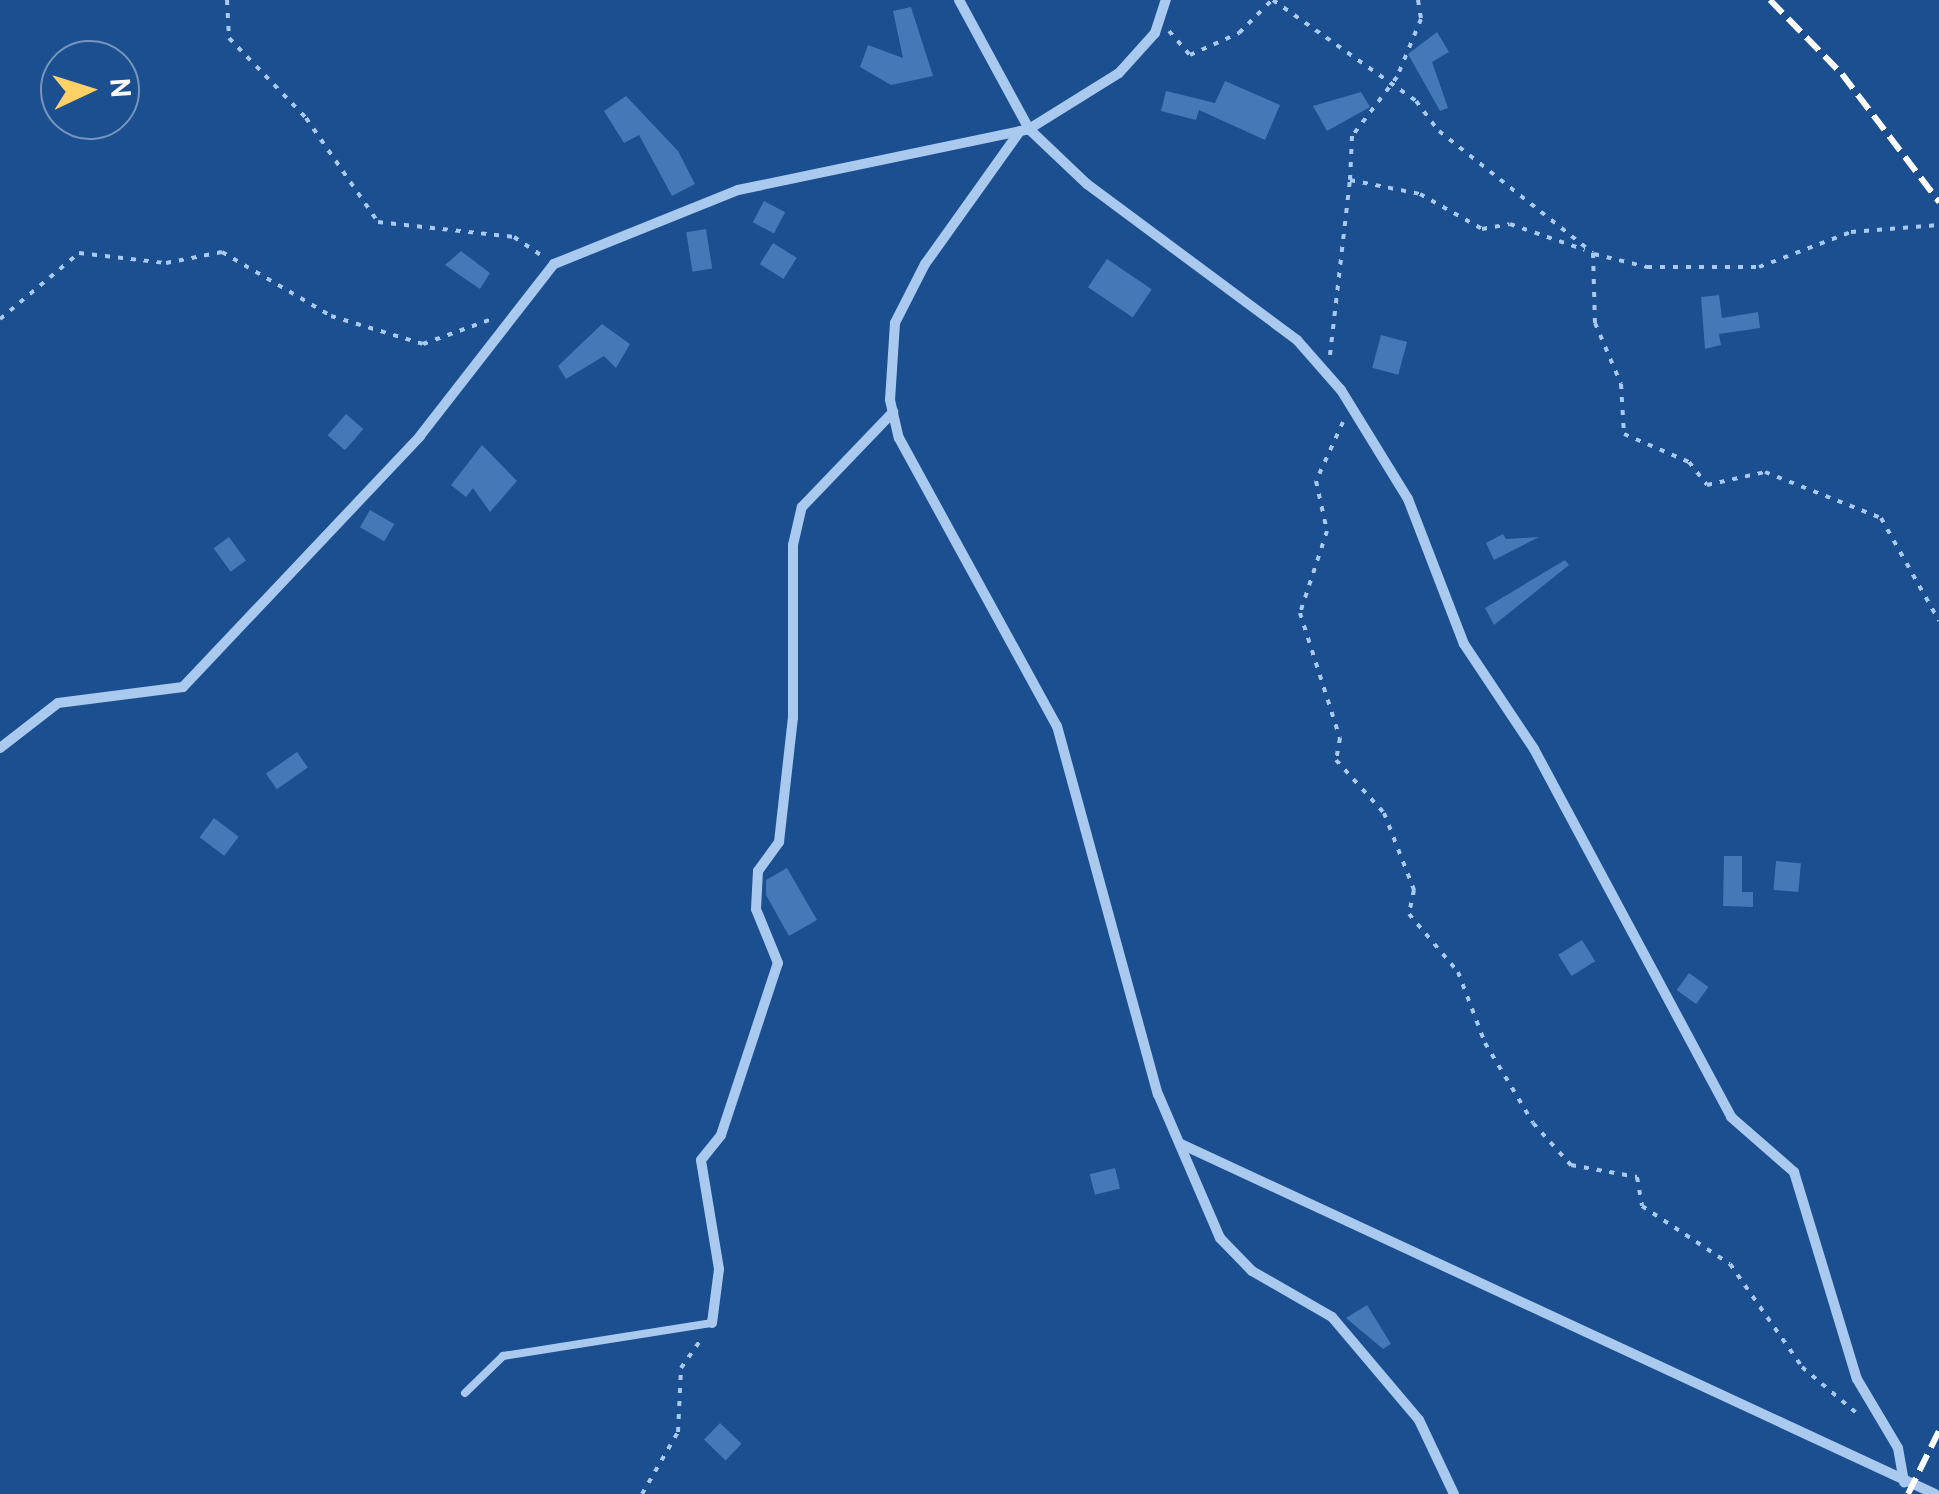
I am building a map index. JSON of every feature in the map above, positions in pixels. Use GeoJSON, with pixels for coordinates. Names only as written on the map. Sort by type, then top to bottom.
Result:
{"type":"FeatureCollection","features":[{"type":"Feature","properties":{"kind":"street"},"geometry":{"type":"LineString","coordinates":[[958,0],[1024,130],[1329,374],[1349,405],[1426,538],[1464,644],[1534,749],[1731,1116],[1794,1172],[1857,1379],[1905,1464],[1904,1482]]}},
{"type":"Feature","properties":{"kind":"street"},"geometry":{"type":"LineString","coordinates":[[0,748],[58,703],[183,687],[420,436],[554,264],[738,190],[1024,130],[1098,91],[1159,20],[1166,0]]}},
{"type":"Feature","properties":{"kind":"street"},"geometry":{"type":"LineString","coordinates":[[1024,130],[907,292],[888,359],[893,412],[916,477],[1057,726],[1148,1060],[1230,1251],[1332,1317],[1420,1420],[1454,1494]]}},
{"type":"Feature","properties":{"kind":"street"},"geometry":{"type":"LineString","coordinates":[[712,1323],[719,1269],[701,1160],[721,1136],[778,963],[756,908],[758,871],[779,842],[793,718],[794,545],[802,508],[893,412]]}},
{"type":"Feature","properties":{"kind":"street"},"geometry":{"type":"LineString","coordinates":[[1181,1144],[1935,1494]]}},
{"type":"Feature","properties":{"kind":"lane"},"geometry":{"type":"LineString","coordinates":[[466,1393],[503,1356],[712,1323]]}},
{"type":"Feature","properties":{"kind":"path"},"geometry":{"type":"LineString","coordinates":[[227,0],[229,38],[306,118],[378,222],[514,237],[554,264]]}},
{"type":"Feature","properties":{"kind":"path"},"geometry":{"type":"LineString","coordinates":[[1159,20],[1190,55],[1239,33],[1272,0],[1393,83],[1505,188],[1592,254]]}},
{"type":"Feature","properties":{"kind":"path"},"geometry":{"type":"LineString","coordinates":[[1329,374],[1352,136],[1393,83],[1421,19],[1418,0]]}},
{"type":"Feature","properties":{"kind":"path"},"geometry":{"type":"LineString","coordinates":[[1350,180],[1420,194],[1470,226],[1510,224],[1592,254],[1647,268],[1759,267],[1850,232],[1939,225]]}},
{"type":"Feature","properties":{"kind":"path"},"geometry":{"type":"LineString","coordinates":[[0,318],[79,254],[166,263],[222,252],[331,316],[423,344],[512,316]]}},
{"type":"Feature","properties":{"kind":"path"},"geometry":{"type":"LineString","coordinates":[[1592,254],[1595,323],[1621,384],[1624,434],[1689,462],[1707,486],[1765,472],[1881,518],[1939,621]]}},
{"type":"Feature","properties":{"kind":"path"},"geometry":{"type":"LineString","coordinates":[[1349,405],[1316,481],[1327,530],[1300,613],[1340,738],[1336,760],[1384,813],[1414,890],[1408,914],[1458,972],[1485,1043],[1562,1156],[1586,1171],[1637,1177],[1642,1206],[1730,1264],[1802,1367],[1885,1433]]}},
{"type":"Feature","properties":{"kind":"path"},"geometry":{"type":"LineString","coordinates":[[642,1494],[678,1432],[681,1368],[712,1323]]}},
{"type":"Feature","properties":{"kind":"building"},"geometry":{"type":"Polygon","coordinates":[[[911,7],[933,76],[891,85],[860,67],[868,45],[903,58],[893,11],[911,7]]]}},
{"type":"Feature","properties":{"kind":"building"},"geometry":{"type":"Polygon","coordinates":[[[1437,32],[1449,52],[1432,62],[1448,108],[1440,111],[1408,54],[1437,32]]]}},
{"type":"Feature","properties":{"kind":"building"},"geometry":{"type":"Polygon","coordinates":[[[1225,81],[1280,105],[1265,140],[1199,110],[1196,120],[1161,111],[1166,91],[1215,103],[1225,81]]]}},
{"type":"Feature","properties":{"kind":"building"},"geometry":{"type":"Polygon","coordinates":[[[1361,92],[1370,107],[1327,131],[1313,106],[1361,92]]]}},
{"type":"Feature","properties":{"kind":"building"},"geometry":{"type":"Polygon","coordinates":[[[626,96],[678,151],[695,184],[672,196],[639,135],[624,143],[604,111],[626,96]]]}},
{"type":"Feature","properties":{"kind":"building"},"geometry":{"type":"Polygon","coordinates":[[[764,201],[785,212],[774,233],[753,222],[764,201]]]}},
{"type":"Feature","properties":{"kind":"building"},"geometry":{"type":"Polygon","coordinates":[[[706,229],[712,269],[693,272],[686,232],[706,229]]]}},
{"type":"Feature","properties":{"kind":"building"},"geometry":{"type":"Polygon","coordinates":[[[773,243],[797,258],[783,279],[760,264],[773,243]]]}},
{"type":"Feature","properties":{"kind":"building"},"geometry":{"type":"Polygon","coordinates":[[[461,251],[490,273],[480,289],[445,265],[461,251]]]}},
{"type":"Feature","properties":{"kind":"building"},"geometry":{"type":"Polygon","coordinates":[[[1107,259],[1152,289],[1133,317],[1088,287],[1107,259]]]}},
{"type":"Feature","properties":{"kind":"building"},"geometry":{"type":"Polygon","coordinates":[[[1719,295],[1722,318],[1758,312],[1760,328],[1719,334],[1721,345],[1705,349],[1701,297],[1719,295]]]}},
{"type":"Feature","properties":{"kind":"building"},"geometry":{"type":"Polygon","coordinates":[[[602,324],[630,344],[616,368],[604,356],[566,379],[558,366],[602,324]]]}},
{"type":"Feature","properties":{"kind":"building"},"geometry":{"type":"Polygon","coordinates":[[[1381,335],[1407,342],[1398,375],[1372,368],[1381,335]]]}},
{"type":"Feature","properties":{"kind":"building"},"geometry":{"type":"Polygon","coordinates":[[[346,414],[363,429],[345,450],[328,435],[346,414]]]}},
{"type":"Feature","properties":{"kind":"building"},"geometry":{"type":"Polygon","coordinates":[[[482,445],[517,481],[490,512],[473,488],[466,497],[451,485],[482,445]]]}},
{"type":"Feature","properties":{"kind":"building"},"geometry":{"type":"Polygon","coordinates":[[[370,510],[394,524],[384,541],[360,527],[370,510]]]}},
{"type":"Feature","properties":{"kind":"building"},"geometry":{"type":"Polygon","coordinates":[[[1503,534],[1506,539],[1539,537],[1494,560],[1486,543],[1503,534]]]}},
{"type":"Feature","properties":{"kind":"building"},"geometry":{"type":"Polygon","coordinates":[[[229,537],[246,560],[231,572],[214,548],[229,537]]]}},
{"type":"Feature","properties":{"kind":"building"},"geometry":{"type":"Polygon","coordinates":[[[1565,560],[1569,565],[1494,625],[1485,608],[1565,560]]]}},
{"type":"Feature","properties":{"kind":"building"},"geometry":{"type":"Polygon","coordinates":[[[297,752],[308,768],[277,789],[266,774],[297,752]]]}},
{"type":"Feature","properties":{"kind":"building"},"geometry":{"type":"Polygon","coordinates":[[[214,818],[239,837],[224,856],[200,837],[214,818]]]}},
{"type":"Feature","properties":{"kind":"building"},"geometry":{"type":"Polygon","coordinates":[[[1724,856],[1742,856],[1742,892],[1753,892],[1753,907],[1723,906],[1724,856]]]}},
{"type":"Feature","properties":{"kind":"building"},"geometry":{"type":"Polygon","coordinates":[[[1776,861],[1801,863],[1798,892],[1773,890],[1776,861]]]}},
{"type":"Feature","properties":{"kind":"building"},"geometry":{"type":"Polygon","coordinates":[[[787,868],[817,920],[789,936],[766,895],[766,880],[787,868]]]}},
{"type":"Feature","properties":{"kind":"building"},"geometry":{"type":"Polygon","coordinates":[[[1582,940],[1595,961],[1572,976],[1558,955],[1582,940]]]}},
{"type":"Feature","properties":{"kind":"building"},"geometry":{"type":"Polygon","coordinates":[[[1689,973],[1708,987],[1696,1004],[1677,990],[1689,973]]]}},
{"type":"Feature","properties":{"kind":"building"},"geometry":{"type":"Polygon","coordinates":[[[1115,1168],[1120,1188],[1095,1195],[1090,1174],[1115,1168]]]}},
{"type":"Feature","properties":{"kind":"building"},"geometry":{"type":"Polygon","coordinates":[[[1367,1305],[1391,1344],[1383,1349],[1346,1318],[1367,1305]]]}},
{"type":"Feature","properties":{"kind":"building"},"geometry":{"type":"Polygon","coordinates":[[[720,1423],[742,1444],[726,1460],[704,1440],[720,1423]]]}},
{"type":"Feature","properties":{"kind":"railway"},"geometry":{"type":"LineString","coordinates":[[1770,0],[1842,74],[1939,202]]}},
{"type":"Feature","properties":{"kind":"railway"},"geometry":{"type":"LineString","coordinates":[[1908,1494],[1939,1431]]}}]}
